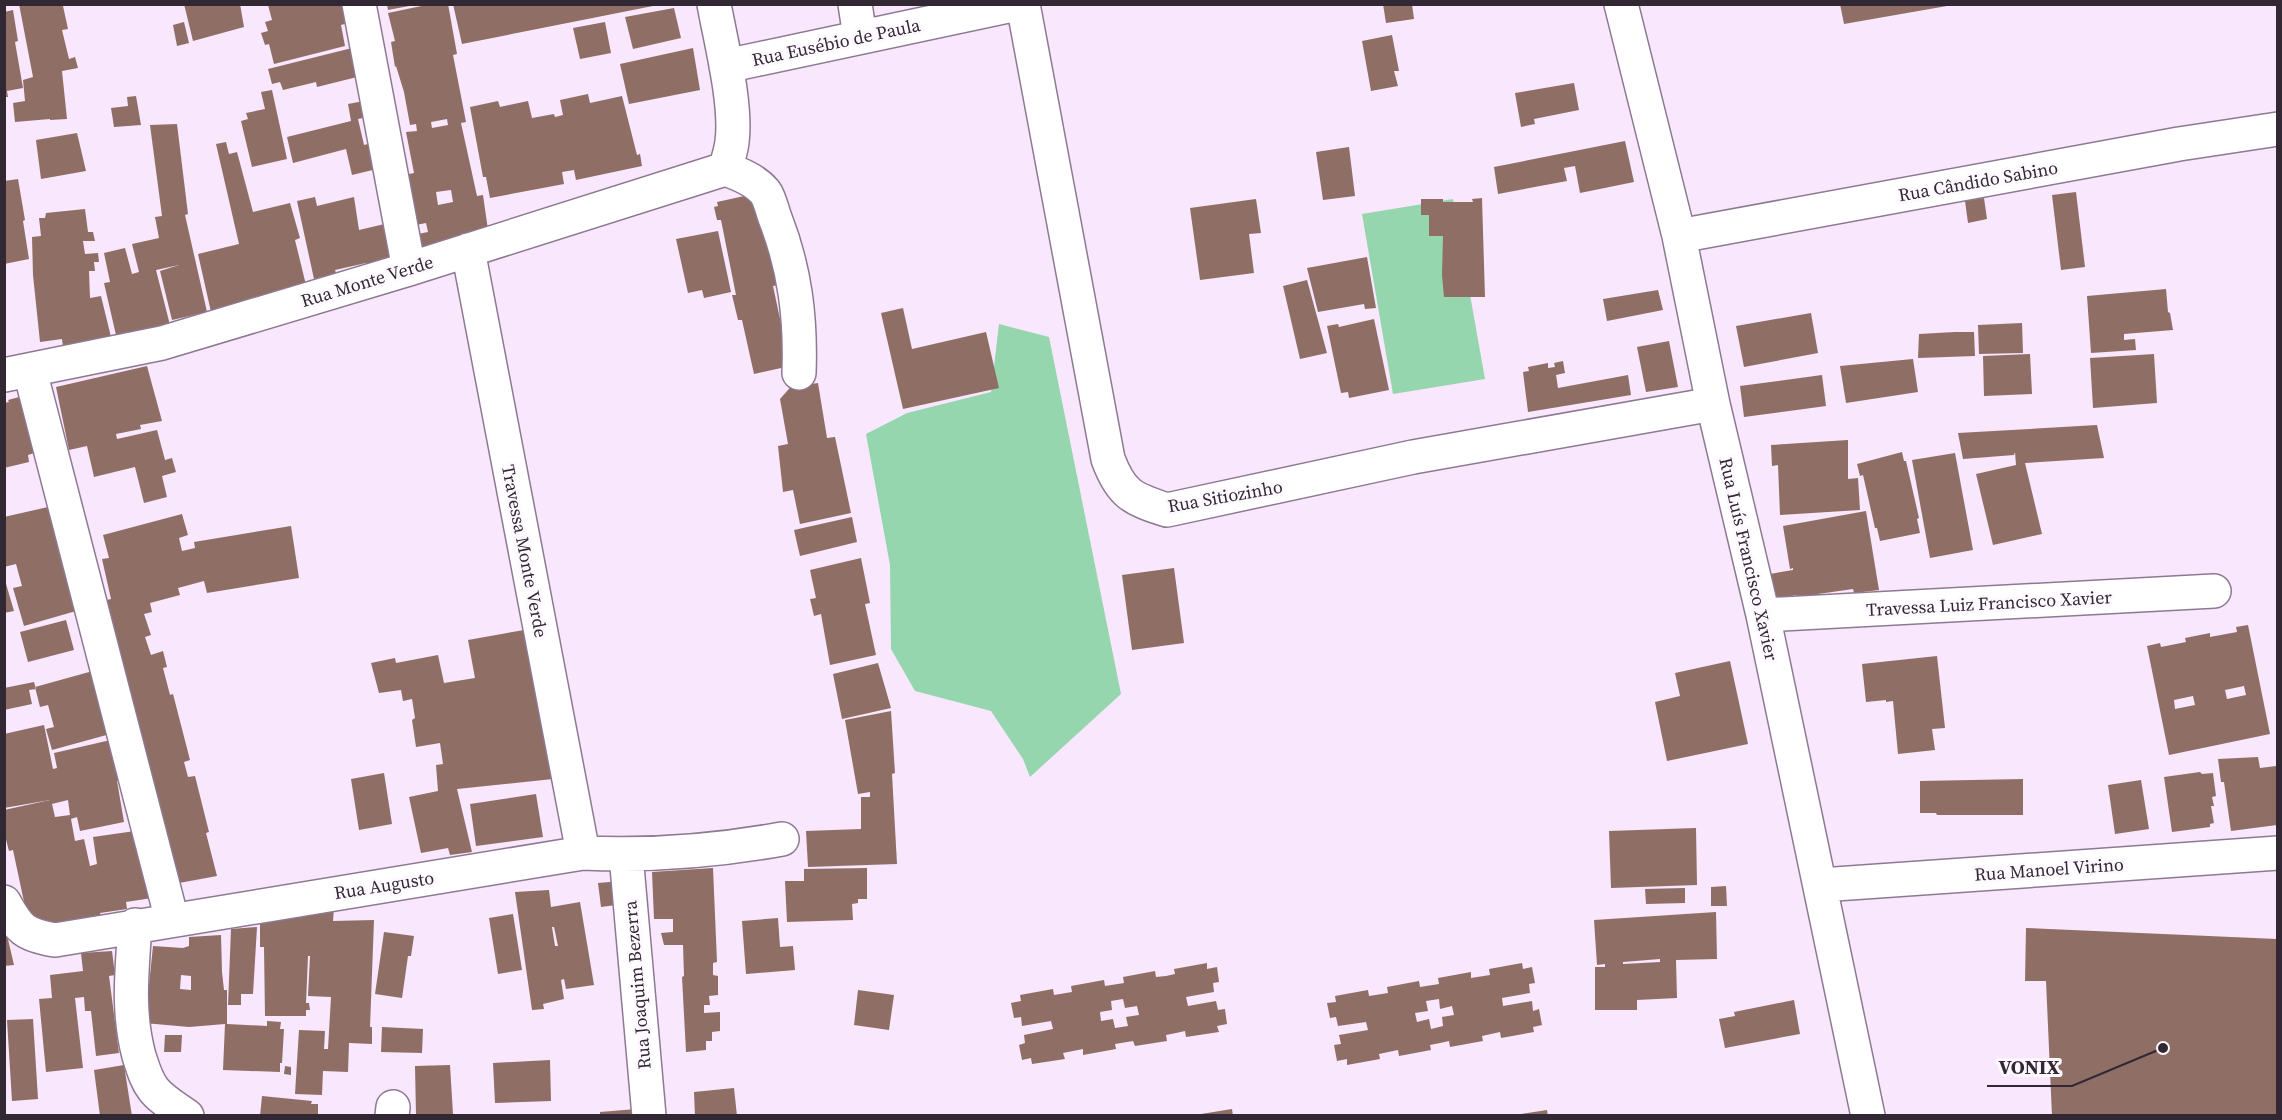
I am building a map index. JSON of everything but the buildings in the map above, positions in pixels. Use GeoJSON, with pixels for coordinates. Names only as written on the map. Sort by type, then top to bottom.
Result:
{"type":"FeatureCollection","features":[{"type":"Feature","properties":{"kind":"street"},"geometry":{"type":"LineString","coordinates":[[359,4],[409,269]]}},
{"type":"Feature","properties":{"kind":"street"},"geometry":{"type":"LineString","coordinates":[[714,4],[726,66],[731,110],[732,141],[725,169],[747,177],[765,193],[782,234],[796,290],[801,333],[799,373]]}},
{"type":"Feature","properties":{"kind":"street"},"geometry":{"type":"LineString","coordinates":[[855,4],[860,37]]}},
{"type":"Feature","properties":{"kind":"street","name":"Rua Eusébio de Paula"},"geometry":{"type":"LineString","coordinates":[[726,66],[1017,4]]}},
{"type":"Feature","properties":{"kind":"street","name":"Rua Sitiozinho"},"geometry":{"type":"LineString","coordinates":[[1023,4],[1108,459],[1116,481],[1137,501],[1167,510],[1413,457],[1713,404]]}},
{"type":"Feature","properties":{"kind":"street","name":"Rua Luís Francisco Xavier"},"geometry":{"type":"LineString","coordinates":[[1621,4],[1680,236],[1713,404],[1763,615],[1868,1116]]}},
{"type":"Feature","properties":{"kind":"street","name":"Rua Cândido Sabino"},"geometry":{"type":"LineString","coordinates":[[1680,236],[2179,144],[2277,129]]}},
{"type":"Feature","properties":{"kind":"street","name":"Rua Monte Verde"},"geometry":{"type":"LineString","coordinates":[[17,373],[162,343],[409,269],[725,169]]}},
{"type":"Feature","properties":{"kind":"street","name":"Travessa Monte Verde"},"geometry":{"type":"LineString","coordinates":[[468,250],[583,853]]}},
{"type":"Feature","properties":{"kind":"street"},"geometry":{"type":"LineString","coordinates":[[17,373],[172,920]]}},
{"type":"Feature","properties":{"kind":"street","name":"Travessa Luiz Francisco Xavier"},"geometry":{"type":"LineString","coordinates":[[1763,615],[2214,591]]}},
{"type":"Feature","properties":{"kind":"street","name":"Rua Augusto"},"geometry":{"type":"LineString","coordinates":[[4,902],[15,922],[33,937],[55,940],[583,853],[626,855],[715,850],[782,839]]}},
{"type":"Feature","properties":{"kind":"street","name":"Rua Manoel Virino"},"geometry":{"type":"LineString","coordinates":[[1821,885],[2277,853]]}},
{"type":"Feature","properties":{"kind":"street","name":"Rua Joaquim Bezerra"},"geometry":{"type":"LineString","coordinates":[[626,855],[649,1116]]}},
{"type":"Feature","properties":{"kind":"street"},"geometry":{"type":"LineString","coordinates":[[135,926],[130,996],[133,1033],[144,1074],[153,1090],[187,1116]]}},
{"type":"Feature","properties":{"kind":"green space"},"geometry":{"type":"Polygon","coordinates":[[[1453,199],[1485,379],[1393,394],[1362,214],[1453,199]]]}},
{"type":"Feature","properties":{"kind":"green space"},"geometry":{"type":"Polygon","coordinates":[[[999,324],[1049,337],[1121,694],[1030,777],[1023,759],[991,711],[915,691],[891,649],[890,565],[866,434],[907,413],[991,392],[999,324]]]}},
{"type":"Feature","properties":{"kind":"place","name":"VONIX"},"geometry":{"type":"Point","coordinates":[2163,1048]}}]}
